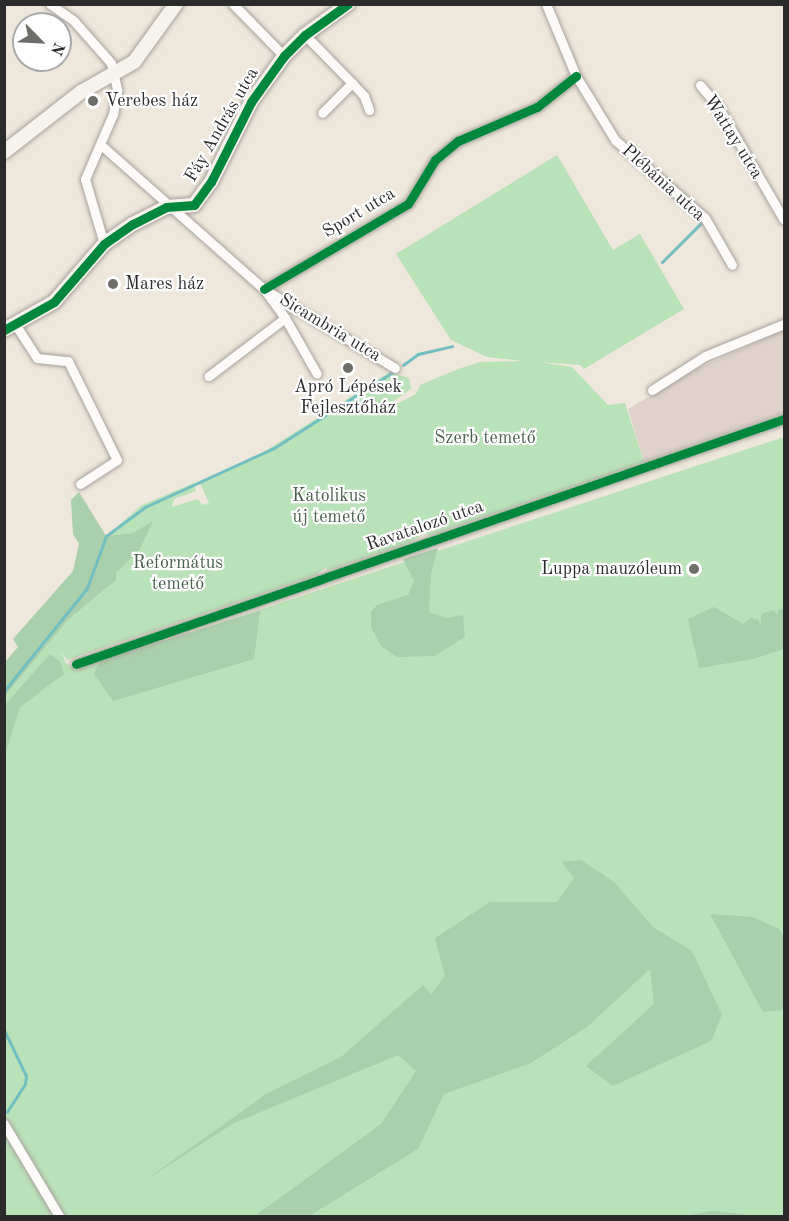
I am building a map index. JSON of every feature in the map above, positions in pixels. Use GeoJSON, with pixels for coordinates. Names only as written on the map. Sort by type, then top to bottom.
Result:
{"type":"FeatureCollection","features":[{"type":"Feature","properties":{"kind":"street"},"geometry":{"type":"LineString","coordinates":[[50,4],[74,21],[111,63],[111,77],[117,90],[115,102],[101,145],[85,179],[104,244]]}},
{"type":"Feature","properties":{"kind":"street"},"geometry":{"type":"LineString","coordinates":[[4,152],[74,97],[134,62],[176,4]]}},
{"type":"Feature","properties":{"kind":"street"},"geometry":{"type":"LineString","coordinates":[[233,4],[284,56]]}},
{"type":"Feature","properties":{"kind":"street","name":"Fáy András utca"},"geometry":{"type":"LineString","coordinates":[[10,327],[54,302],[104,244],[133,224],[172,206],[194,205],[205,189],[251,102],[284,56],[305,35],[348,4]]}},
{"type":"Feature","properties":{"kind":"street","name":"Plébánia utca"},"geometry":{"type":"LineString","coordinates":[[546,4],[576,76],[615,140],[705,218],[732,265]]}},
{"type":"Feature","properties":{"kind":"street"},"geometry":{"type":"LineString","coordinates":[[305,35],[364,96],[369,110]]}},
{"type":"Feature","properties":{"kind":"street","name":"Sport utca"},"geometry":{"type":"LineString","coordinates":[[264,289],[408,204],[444,151],[473,134],[537,107],[576,76]]}},
{"type":"Feature","properties":{"kind":"street"},"geometry":{"type":"LineString","coordinates":[[322,113],[352,83]]}},
{"type":"Feature","properties":{"kind":"street","name":"Wattay utca"},"geometry":{"type":"LineString","coordinates":[[700,85],[720,108],[784,220]]}},
{"type":"Feature","properties":{"kind":"street"},"geometry":{"type":"LineString","coordinates":[[101,145],[264,289],[285,318],[317,374]]}},
{"type":"Feature","properties":{"kind":"street","name":"Sicambria utca"},"geometry":{"type":"LineString","coordinates":[[264,289],[395,368]]}},
{"type":"Feature","properties":{"kind":"street"},"geometry":{"type":"LineString","coordinates":[[209,376],[285,318]]}},
{"type":"Feature","properties":{"kind":"street"},"geometry":{"type":"LineString","coordinates":[[652,390],[705,356],[784,324]]}},
{"type":"Feature","properties":{"kind":"street"},"geometry":{"type":"LineString","coordinates":[[10,327],[37,358],[68,361],[117,460],[80,484]]}},
{"type":"Feature","properties":{"kind":"street","name":"Ravatalozó utca"},"geometry":{"type":"LineString","coordinates":[[76,664],[784,419]]}},
{"type":"Feature","properties":{"kind":"street"},"geometry":{"type":"LineString","coordinates":[[4,1124],[59,1216]]}},
{"type":"Feature","properties":{"kind":"shaded area"},"geometry":{"type":"Polygon","coordinates":[[[784,330],[784,413],[644,462],[628,409],[697,369],[784,330]]]}},
{"type":"Feature","properties":{"kind":"green space"},"geometry":{"type":"Polygon","coordinates":[[[557,155],[613,250],[640,234],[684,309],[584,369],[580,365],[539,362],[572,367],[608,405],[625,403],[644,462],[429,536],[425,533],[407,544],[329,570],[325,568],[316,575],[67,660],[61,652],[66,663],[76,670],[784,437],[784,1216],[5,1216],[5,696],[68,620],[116,580],[116,573],[139,551],[133,533],[106,536],[142,505],[194,483],[196,491],[174,499],[172,507],[198,499],[202,505],[209,503],[199,481],[251,460],[390,372],[409,378],[411,389],[371,417],[416,394],[420,385],[458,369],[480,362],[523,361],[487,357],[451,340],[396,254],[557,155]]]}},
{"type":"Feature","properties":{"kind":"green space"},"geometry":{"type":"Polygon","coordinates":[[[79,492],[106,536],[133,533],[153,521],[139,551],[116,573],[116,580],[68,620],[5,696],[5,662],[18,647],[13,639],[73,571],[79,544],[73,534],[71,500],[79,492]]]}},
{"type":"Feature","properties":{"kind":"green space"},"geometry":{"type":"Polygon","coordinates":[[[438,548],[431,573],[429,612],[446,618],[463,615],[465,637],[434,656],[397,657],[381,646],[371,627],[371,612],[377,605],[408,595],[414,581],[403,559],[438,548]]]}},
{"type":"Feature","properties":{"kind":"green space"},"geometry":{"type":"Polygon","coordinates":[[[714,607],[743,624],[751,618],[758,620],[761,626],[761,614],[774,610],[777,615],[778,610],[784,608],[784,649],[753,659],[699,668],[688,619],[714,607]]]}},
{"type":"Feature","properties":{"kind":"green space"},"geometry":{"type":"Polygon","coordinates":[[[260,611],[254,659],[113,701],[94,674],[101,660],[260,611]]]}},
{"type":"Feature","properties":{"kind":"green space"},"geometry":{"type":"Polygon","coordinates":[[[50,654],[61,663],[64,674],[20,707],[5,755],[5,705],[50,654]]]}},
{"type":"Feature","properties":{"kind":"green space"},"geometry":{"type":"Polygon","coordinates":[[[581,860],[614,882],[653,927],[692,951],[722,1015],[711,1041],[613,1086],[586,1066],[654,1004],[650,969],[587,1027],[531,1063],[444,1094],[418,1149],[309,1216],[255,1216],[381,1124],[416,1071],[398,1055],[234,1123],[144,1181],[266,1094],[341,1057],[423,985],[431,994],[445,976],[435,938],[490,902],[557,902],[574,878],[562,862],[581,860]]]}},
{"type":"Feature","properties":{"kind":"green space"},"geometry":{"type":"Polygon","coordinates":[[[710,914],[753,917],[779,929],[784,937],[784,1010],[763,1012],[710,914]]]}},
{"type":"Feature","properties":{"kind":"green space"},"geometry":{"type":"Polygon","coordinates":[[[713,1211],[744,1214],[750,1216],[683,1216],[713,1211]]]}},
{"type":"Feature","properties":{"kind":"waterway"},"geometry":{"type":"LineString","coordinates":[[662,262],[701,223]]}},
{"type":"Feature","properties":{"kind":"waterway"},"geometry":{"type":"LineString","coordinates":[[403,365],[418,354],[452,346]]}},
{"type":"Feature","properties":{"kind":"waterway"},"geometry":{"type":"LineString","coordinates":[[4,691],[87,588],[106,536],[145,507],[274,448],[393,372]]}},
{"type":"Feature","properties":{"kind":"waterway"},"geometry":{"type":"LineString","coordinates":[[4,1030],[26,1076],[25,1084],[7,1112]]}},
{"type":"Feature","properties":{"kind":"cycle path"},"geometry":{"type":"LineString","coordinates":[[4,330],[54,302],[104,244],[133,224],[166,207],[194,205],[211,182],[251,102],[284,56],[305,35],[348,4]]}},
{"type":"Feature","properties":{"kind":"cycle path"},"geometry":{"type":"LineString","coordinates":[[264,289],[408,204],[435,160],[458,141],[537,107],[576,76]]}},
{"type":"Feature","properties":{"kind":"cycle path"},"geometry":{"type":"LineString","coordinates":[[76,664],[784,419]]}},
{"type":"Feature","properties":{"kind":"place","name":"Verebes ház"},"geometry":{"type":"Point","coordinates":[93,101]}},
{"type":"Feature","properties":{"kind":"place","name":"Mares ház"},"geometry":{"type":"Point","coordinates":[113,284]}},
{"type":"Feature","properties":{"kind":"place","name":"Apró Lépések Fejlesztőház"},"geometry":{"type":"Point","coordinates":[348,368]}},
{"type":"Feature","properties":{"kind":"place","name":"Luppa mauzóleum"},"geometry":{"type":"Point","coordinates":[694,569]}},
{"type":"Feature","properties":{"kind":"park label","name":"Szerb temető"},"geometry":{"type":"Point","coordinates":[485,438]}},
{"type":"Feature","properties":{"kind":"park label","name":"Katolikus új temető"},"geometry":{"type":"Point","coordinates":[329,507]}},
{"type":"Feature","properties":{"kind":"park label","name":"Református temető"},"geometry":{"type":"Point","coordinates":[178,574]}}]}
